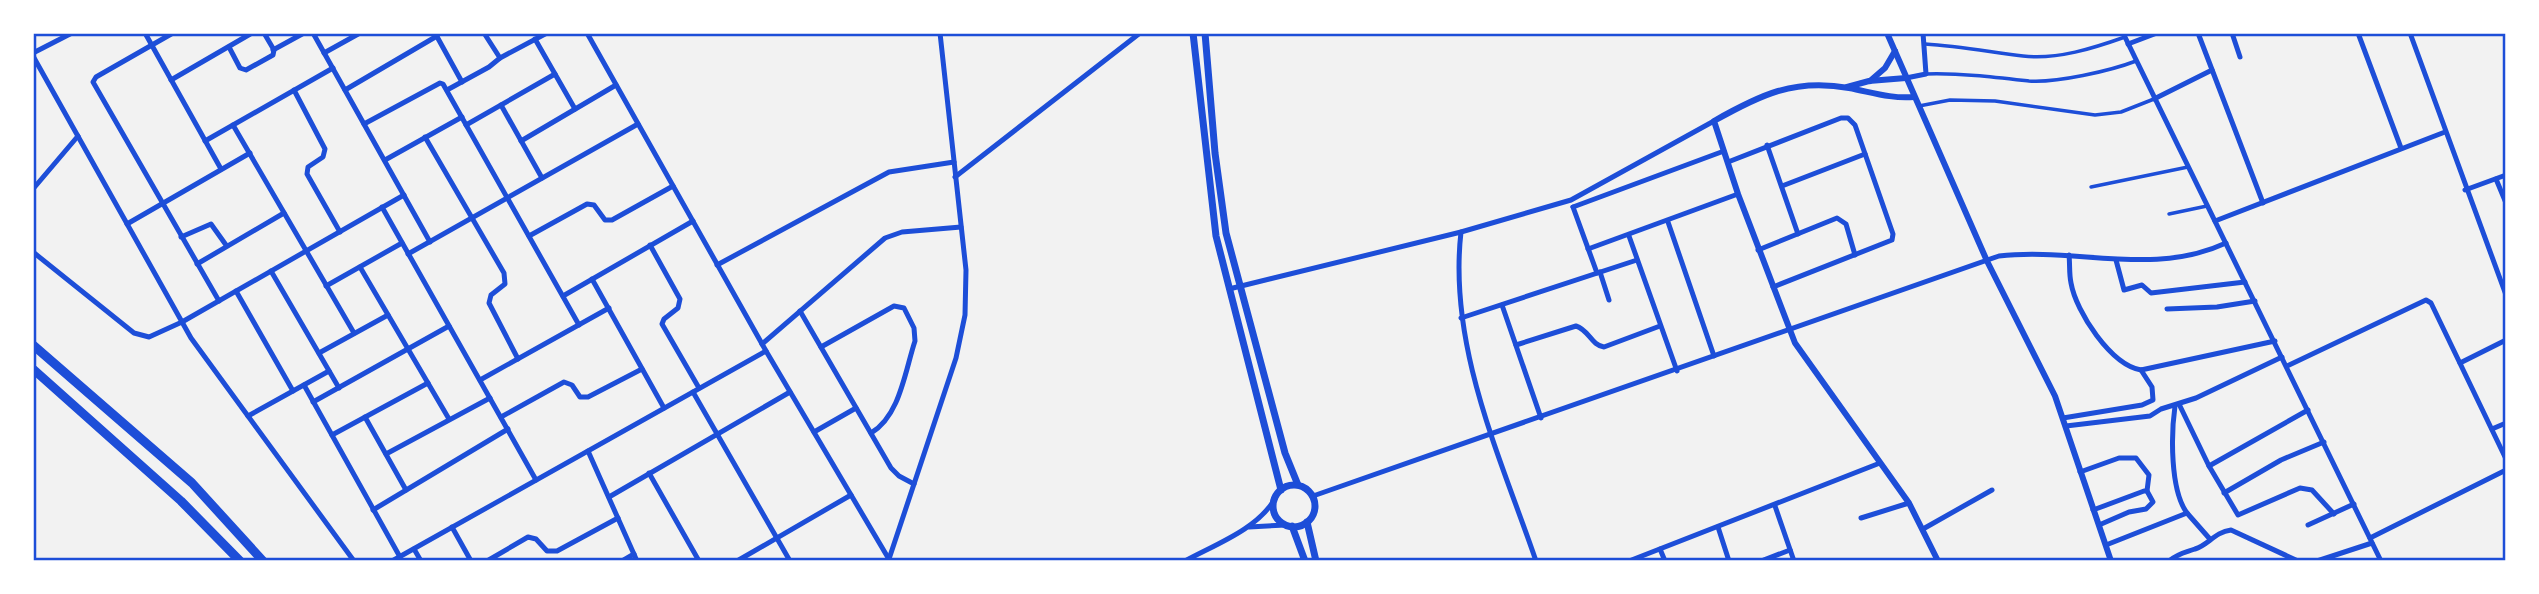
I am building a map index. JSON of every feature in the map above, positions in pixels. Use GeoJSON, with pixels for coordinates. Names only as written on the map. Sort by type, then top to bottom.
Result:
{"type":"FeatureCollection","features":[{"type":"Feature","properties":{"kind":"highway"},"geometry":{"type":"LineString","coordinates":[[33,345],[192,483],[263,561]]}},
{"type":"Feature","properties":{"kind":"highway"},"geometry":{"type":"LineString","coordinates":[[33,369],[181,501],[240,561]]}},
{"type":"Feature","properties":{"kind":"main road"},"geometry":{"type":"LineString","coordinates":[[1193,33],[1211,201],[1229,289],[1281,490]]}},
{"type":"Feature","properties":{"kind":"main road"},"geometry":{"type":"LineString","coordinates":[[1205,33],[1220,200],[1285,453],[1298,485],[1313,496],[1315,507],[1307,522],[1316,561]]}},
{"type":"Feature","properties":{"kind":"main road"},"geometry":{"type":"LineString","coordinates":[[1298,485],[1281,490],[1275,499],[1275,514],[1289,526],[1305,561]]}},
{"type":"Feature","properties":{"kind":"main road"},"geometry":{"type":"LineString","coordinates":[[1289,526],[1307,522]]}},
{"type":"Feature","properties":{"kind":"street"},"geometry":{"type":"LineString","coordinates":[[72,33],[33,55],[182,322],[354,561]]}},
{"type":"Feature","properties":{"kind":"street"},"geometry":{"type":"LineString","coordinates":[[145,33],[221,169]]}},
{"type":"Feature","properties":{"kind":"street"},"geometry":{"type":"LineString","coordinates":[[173,33],[96,76],[93,82],[219,301]]}},
{"type":"Feature","properties":{"kind":"street"},"geometry":{"type":"LineString","coordinates":[[171,80],[252,33]]}},
{"type":"Feature","properties":{"kind":"street"},"geometry":{"type":"LineString","coordinates":[[229,47],[240,68],[244,70],[272,56],[273,50],[264,33]]}},
{"type":"Feature","properties":{"kind":"street"},"geometry":{"type":"LineString","coordinates":[[273,50],[304,33]]}},
{"type":"Feature","properties":{"kind":"street"},"geometry":{"type":"LineString","coordinates":[[313,33],[430,242]]}},
{"type":"Feature","properties":{"kind":"street"},"geometry":{"type":"LineString","coordinates":[[324,53],[359,33]]}},
{"type":"Feature","properties":{"kind":"street"},"geometry":{"type":"LineString","coordinates":[[484,33],[500,58]]}},
{"type":"Feature","properties":{"kind":"street"},"geometry":{"type":"LineString","coordinates":[[447,90],[547,33]]}},
{"type":"Feature","properties":{"kind":"street"},"geometry":{"type":"LineString","coordinates":[[597,33],[587,34],[766,351],[890,560]]}},
{"type":"Feature","properties":{"kind":"street"},"geometry":{"type":"LineString","coordinates":[[890,560],[963,329],[966,270],[940,33]]}},
{"type":"Feature","properties":{"kind":"street"},"geometry":{"type":"LineString","coordinates":[[955,177],[1140,33]]}},
{"type":"Feature","properties":{"kind":"street"},"geometry":{"type":"LineString","coordinates":[[1887,33],[1987,261],[2056,396],[2111,561]]}},
{"type":"Feature","properties":{"kind":"street"},"geometry":{"type":"LineString","coordinates":[[1923,33],[1926,44],[1926,74]]}},
{"type":"Feature","properties":{"kind":"street"},"geometry":{"type":"LineString","coordinates":[[2128,44],[2157,33]]}},
{"type":"Feature","properties":{"kind":"street"},"geometry":{"type":"LineString","coordinates":[[2197,33],[2263,203]]}},
{"type":"Feature","properties":{"kind":"street"},"geometry":{"type":"LineString","coordinates":[[2232,33],[2240,57]]}},
{"type":"Feature","properties":{"kind":"street"},"geometry":{"type":"LineString","coordinates":[[2358,33],[2401,148]]}},
{"type":"Feature","properties":{"kind":"street"},"geometry":{"type":"LineString","coordinates":[[2410,33],[2506,295]]}},
{"type":"Feature","properties":{"kind":"street"},"geometry":{"type":"LineString","coordinates":[[345,90],[436,34],[462,82]]}},
{"type":"Feature","properties":{"kind":"street"},"geometry":{"type":"LineString","coordinates":[[1926,44],[1979,48],[2025,56],[2097,47],[2124,35],[2380,560]]}},
{"type":"Feature","properties":{"kind":"street"},"geometry":{"type":"LineString","coordinates":[[535,39],[575,109]]}},
{"type":"Feature","properties":{"kind":"street"},"geometry":{"type":"LineString","coordinates":[[1868,81],[1885,68],[1895,51]]}},
{"type":"Feature","properties":{"kind":"street"},"geometry":{"type":"LineString","coordinates":[[1846,88],[1868,81],[1967,72],[2030,81],[2117,69],[2136,61]]}},
{"type":"Feature","properties":{"kind":"street"},"geometry":{"type":"LineString","coordinates":[[205,141],[333,68]]}},
{"type":"Feature","properties":{"kind":"street"},"geometry":{"type":"LineString","coordinates":[[1918,106],[1950,100],[1995,101],[2095,115],[2121,112],[2212,70]]}},
{"type":"Feature","properties":{"kind":"street"},"geometry":{"type":"LineString","coordinates":[[466,125],[555,74]]}},
{"type":"Feature","properties":{"kind":"street"},"geometry":{"type":"LineString","coordinates":[[364,124],[440,83],[447,90],[579,325]]}},
{"type":"Feature","properties":{"kind":"street"},"geometry":{"type":"LineString","coordinates":[[521,141],[616,85]]}},
{"type":"Feature","properties":{"kind":"street"},"geometry":{"type":"LineString","coordinates":[[1572,204],[1771,91],[1803,86],[1846,88],[1891,97],[1914,97]]}},
{"type":"Feature","properties":{"kind":"street"},"geometry":{"type":"LineString","coordinates":[[293,90],[325,149],[325,155],[308,167],[307,174],[340,232]]}},
{"type":"Feature","properties":{"kind":"street"},"geometry":{"type":"LineString","coordinates":[[501,105],[542,178]]}},
{"type":"Feature","properties":{"kind":"street"},"geometry":{"type":"LineString","coordinates":[[385,160],[461,117]]}},
{"type":"Feature","properties":{"kind":"street"},"geometry":{"type":"LineString","coordinates":[[1728,162],[1767,145],[1848,118],[1855,125],[1893,236],[1890,242],[1773,287]]}},
{"type":"Feature","properties":{"kind":"street"},"geometry":{"type":"LineString","coordinates":[[1714,121],[1788,329],[1826,390],[1909,503],[1938,561]]}},
{"type":"Feature","properties":{"kind":"street"},"geometry":{"type":"LineString","coordinates":[[408,254],[638,124]]}},
{"type":"Feature","properties":{"kind":"street"},"geometry":{"type":"LineString","coordinates":[[233,125],[354,333]]}},
{"type":"Feature","properties":{"kind":"street"},"geometry":{"type":"LineString","coordinates":[[2215,221],[2445,132]]}},
{"type":"Feature","properties":{"kind":"street"},"geometry":{"type":"LineString","coordinates":[[33,189],[78,136]]}},
{"type":"Feature","properties":{"kind":"street"},"geometry":{"type":"LineString","coordinates":[[425,137],[505,276],[505,284],[491,295],[489,303],[518,359]]}},
{"type":"Feature","properties":{"kind":"street"},"geometry":{"type":"LineString","coordinates":[[1767,145],[1798,234]]}},
{"type":"Feature","properties":{"kind":"street"},"geometry":{"type":"LineString","coordinates":[[1229,289],[1572,204],[1724,151]]}},
{"type":"Feature","properties":{"kind":"street"},"geometry":{"type":"LineString","coordinates":[[127,224],[250,153]]}},
{"type":"Feature","properties":{"kind":"street"},"geometry":{"type":"LineString","coordinates":[[1782,186],[1865,154]]}},
{"type":"Feature","properties":{"kind":"street"},"geometry":{"type":"LineString","coordinates":[[717,265],[889,172],[954,162]]}},
{"type":"Feature","properties":{"kind":"street"},"geometry":{"type":"LineString","coordinates":[[2091,187],[2188,167]]}},
{"type":"Feature","properties":{"kind":"street"},"geometry":{"type":"LineString","coordinates":[[2466,190],[2506,175]]}},
{"type":"Feature","properties":{"kind":"street"},"geometry":{"type":"LineString","coordinates":[[2496,179],[2506,203]]}},
{"type":"Feature","properties":{"kind":"street"},"geometry":{"type":"LineString","coordinates":[[529,236],[587,204],[594,205],[605,220],[612,220],[673,186]]}},
{"type":"Feature","properties":{"kind":"street"},"geometry":{"type":"LineString","coordinates":[[1588,248],[1668,222],[1738,194]]}},
{"type":"Feature","properties":{"kind":"street"},"geometry":{"type":"LineString","coordinates":[[33,252],[137,335],[149,337],[182,322],[404,195]]}},
{"type":"Feature","properties":{"kind":"street"},"geometry":{"type":"LineString","coordinates":[[1572,204],[1609,300]]}},
{"type":"Feature","properties":{"kind":"street"},"geometry":{"type":"LineString","coordinates":[[2169,214],[2207,206]]}},
{"type":"Feature","properties":{"kind":"street"},"geometry":{"type":"LineString","coordinates":[[382,207],[536,480]]}},
{"type":"Feature","properties":{"kind":"street"},"geometry":{"type":"LineString","coordinates":[[197,264],[284,213]]}},
{"type":"Feature","properties":{"kind":"street"},"geometry":{"type":"LineString","coordinates":[[1758,250],[1841,219],[1856,255]]}},
{"type":"Feature","properties":{"kind":"street"},"geometry":{"type":"LineString","coordinates":[[563,296],[693,220]]}},
{"type":"Feature","properties":{"kind":"street"},"geometry":{"type":"LineString","coordinates":[[1668,222],[1714,356]]}},
{"type":"Feature","properties":{"kind":"street"},"geometry":{"type":"LineString","coordinates":[[181,237],[211,224],[226,245]]}},
{"type":"Feature","properties":{"kind":"street"},"geometry":{"type":"LineString","coordinates":[[762,344],[890,235],[961,227]]}},
{"type":"Feature","properties":{"kind":"street"},"geometry":{"type":"LineString","coordinates":[[1461,232],[1458,271],[1461,318],[1467,351],[1492,435],[1536,561]]}},
{"type":"Feature","properties":{"kind":"street"},"geometry":{"type":"LineString","coordinates":[[1629,236],[1676,371]]}},
{"type":"Feature","properties":{"kind":"street"},"geometry":{"type":"LineString","coordinates":[[327,286],[402,243]]}},
{"type":"Feature","properties":{"kind":"street"},"geometry":{"type":"LineString","coordinates":[[1313,496],[1987,261],[2036,253],[2116,260],[2180,258],[2226,243]]}},
{"type":"Feature","properties":{"kind":"street"},"geometry":{"type":"LineString","coordinates":[[650,245],[680,299],[678,308],[662,320],[662,324],[699,388]]}},
{"type":"Feature","properties":{"kind":"street"},"geometry":{"type":"LineString","coordinates":[[2069,255],[2071,284],[2081,311],[2096,335],[2132,369],[2141,370],[2275,341]]}},
{"type":"Feature","properties":{"kind":"street"},"geometry":{"type":"LineString","coordinates":[[1461,318],[1637,260]]}},
{"type":"Feature","properties":{"kind":"street"},"geometry":{"type":"LineString","coordinates":[[2116,260],[2124,290],[2142,285],[2151,293],[2187,291],[2245,282]]}},
{"type":"Feature","properties":{"kind":"street"},"geometry":{"type":"LineString","coordinates":[[360,267],[449,419]]}},
{"type":"Feature","properties":{"kind":"street"},"geometry":{"type":"LineString","coordinates":[[271,271],[339,388]]}},
{"type":"Feature","properties":{"kind":"street"},"geometry":{"type":"LineString","coordinates":[[592,279],[664,408]]}},
{"type":"Feature","properties":{"kind":"street"},"geometry":{"type":"LineString","coordinates":[[236,291],[293,391]]}},
{"type":"Feature","properties":{"kind":"street"},"geometry":{"type":"LineString","coordinates":[[2167,309],[2217,307],[2255,300]]}},
{"type":"Feature","properties":{"kind":"street"},"geometry":{"type":"LineString","coordinates":[[2287,366],[2426,300],[2431,303],[2506,459]]}},
{"type":"Feature","properties":{"kind":"street"},"geometry":{"type":"LineString","coordinates":[[1502,305],[1541,418]]}},
{"type":"Feature","properties":{"kind":"street"},"geometry":{"type":"LineString","coordinates":[[821,347],[894,306],[904,309],[914,328],[915,341],[890,415],[871,433]]}},
{"type":"Feature","properties":{"kind":"street"},"geometry":{"type":"LineString","coordinates":[[480,380],[609,309]]}},
{"type":"Feature","properties":{"kind":"street"},"geometry":{"type":"LineString","coordinates":[[800,311],[895,472],[914,484]]}},
{"type":"Feature","properties":{"kind":"street"},"geometry":{"type":"LineString","coordinates":[[319,353],[388,315]]}},
{"type":"Feature","properties":{"kind":"street"},"geometry":{"type":"LineString","coordinates":[[313,402],[449,326]]}},
{"type":"Feature","properties":{"kind":"street"},"geometry":{"type":"LineString","coordinates":[[1516,345],[1576,326],[1583,329],[1597,345],[1604,347],[1660,326]]}},
{"type":"Feature","properties":{"kind":"street"},"geometry":{"type":"LineString","coordinates":[[2460,363],[2506,340]]}},
{"type":"Feature","properties":{"kind":"street"},"geometry":{"type":"LineString","coordinates":[[392,561],[766,351]]}},
{"type":"Feature","properties":{"kind":"street"},"geometry":{"type":"LineString","coordinates":[[2066,426],[2150,416],[2282,357]]}},
{"type":"Feature","properties":{"kind":"street"},"geometry":{"type":"LineString","coordinates":[[500,417],[564,382],[572,384],[580,397],[588,397],[642,369]]}},
{"type":"Feature","properties":{"kind":"street"},"geometry":{"type":"LineString","coordinates":[[2063,418],[2142,405],[2153,400],[2152,387],[2141,370]]}},
{"type":"Feature","properties":{"kind":"street"},"geometry":{"type":"LineString","coordinates":[[248,416],[329,371]]}},
{"type":"Feature","properties":{"kind":"street"},"geometry":{"type":"LineString","coordinates":[[331,435],[428,383]]}},
{"type":"Feature","properties":{"kind":"street"},"geometry":{"type":"LineString","coordinates":[[304,385],[400,557]]}},
{"type":"Feature","properties":{"kind":"street"},"geometry":{"type":"LineString","coordinates":[[693,392],[790,561]]}},
{"type":"Feature","properties":{"kind":"street"},"geometry":{"type":"LineString","coordinates":[[609,497],[790,392]]}},
{"type":"Feature","properties":{"kind":"street"},"geometry":{"type":"LineString","coordinates":[[386,454],[490,398]]}},
{"type":"Feature","properties":{"kind":"street"},"geometry":{"type":"LineString","coordinates":[[2177,405],[2235,513],[2242,516],[2300,488],[2307,488],[2334,514]]}},
{"type":"Feature","properties":{"kind":"street"},"geometry":{"type":"LineString","coordinates":[[2177,405],[2172,446],[2179,499],[2187,513],[2209,538]]}},
{"type":"Feature","properties":{"kind":"street"},"geometry":{"type":"LineString","coordinates":[[814,432],[856,408]]}},
{"type":"Feature","properties":{"kind":"street"},"geometry":{"type":"LineString","coordinates":[[2209,466],[2308,410]]}},
{"type":"Feature","properties":{"kind":"street"},"geometry":{"type":"LineString","coordinates":[[365,417],[406,490]]}},
{"type":"Feature","properties":{"kind":"street"},"geometry":{"type":"LineString","coordinates":[[2491,429],[2506,423]]}},
{"type":"Feature","properties":{"kind":"street"},"geometry":{"type":"LineString","coordinates":[[373,510],[508,429]]}},
{"type":"Feature","properties":{"kind":"street"},"geometry":{"type":"LineString","coordinates":[[2224,493],[2281,460],[2324,442]]}},
{"type":"Feature","properties":{"kind":"street"},"geometry":{"type":"LineString","coordinates":[[588,451],[637,561]]}},
{"type":"Feature","properties":{"kind":"street"},"geometry":{"type":"LineString","coordinates":[[2080,472],[2119,458],[2136,458],[2149,475],[2151,481],[2147,491],[2094,510]]}},
{"type":"Feature","properties":{"kind":"street"},"geometry":{"type":"LineString","coordinates":[[1629,561],[1880,463]]}},
{"type":"Feature","properties":{"kind":"street"},"geometry":{"type":"LineString","coordinates":[[2318,561],[2371,540],[2506,470]]}},
{"type":"Feature","properties":{"kind":"street"},"geometry":{"type":"LineString","coordinates":[[649,473],[699,561]]}},
{"type":"Feature","properties":{"kind":"street"},"geometry":{"type":"LineString","coordinates":[[1923,529],[1992,490]]}},
{"type":"Feature","properties":{"kind":"street"},"geometry":{"type":"LineString","coordinates":[[2099,525],[2151,506],[2153,502],[2147,491]]}},
{"type":"Feature","properties":{"kind":"street"},"geometry":{"type":"LineString","coordinates":[[737,561],[851,495]]}},
{"type":"Feature","properties":{"kind":"street"},"geometry":{"type":"LineString","coordinates":[[1185,561],[1246,527],[1265,512],[1275,499]]}},
{"type":"Feature","properties":{"kind":"street"},"geometry":{"type":"LineString","coordinates":[[1861,518],[1909,503]]}},
{"type":"Feature","properties":{"kind":"street"},"geometry":{"type":"LineString","coordinates":[[2308,525],[2354,504]]}},
{"type":"Feature","properties":{"kind":"street"},"geometry":{"type":"LineString","coordinates":[[1775,506],[1794,561]]}},
{"type":"Feature","properties":{"kind":"street"},"geometry":{"type":"LineString","coordinates":[[2106,545],[2187,513]]}},
{"type":"Feature","properties":{"kind":"street"},"geometry":{"type":"LineString","coordinates":[[487,561],[528,537],[536,538],[547,551],[559,550],[618,518]]}},
{"type":"Feature","properties":{"kind":"street"},"geometry":{"type":"LineString","coordinates":[[1246,527],[1289,526]]}},
{"type":"Feature","properties":{"kind":"street"},"geometry":{"type":"LineString","coordinates":[[452,527],[471,561]]}},
{"type":"Feature","properties":{"kind":"street"},"geometry":{"type":"LineString","coordinates":[[1718,527],[1729,561]]}},
{"type":"Feature","properties":{"kind":"street"},"geometry":{"type":"LineString","coordinates":[[2169,561],[2196,549],[2209,538],[2231,530],[2298,561]]}},
{"type":"Feature","properties":{"kind":"street"},"geometry":{"type":"LineString","coordinates":[[414,549],[421,561]]}},
{"type":"Feature","properties":{"kind":"street"},"geometry":{"type":"LineString","coordinates":[[1660,549],[1665,561]]}},
{"type":"Feature","properties":{"kind":"street"},"geometry":{"type":"LineString","coordinates":[[1761,561],[1790,550]]}},
{"type":"Feature","properties":{"kind":"street"},"geometry":{"type":"LineString","coordinates":[[622,561],[634,554]]}}]}
